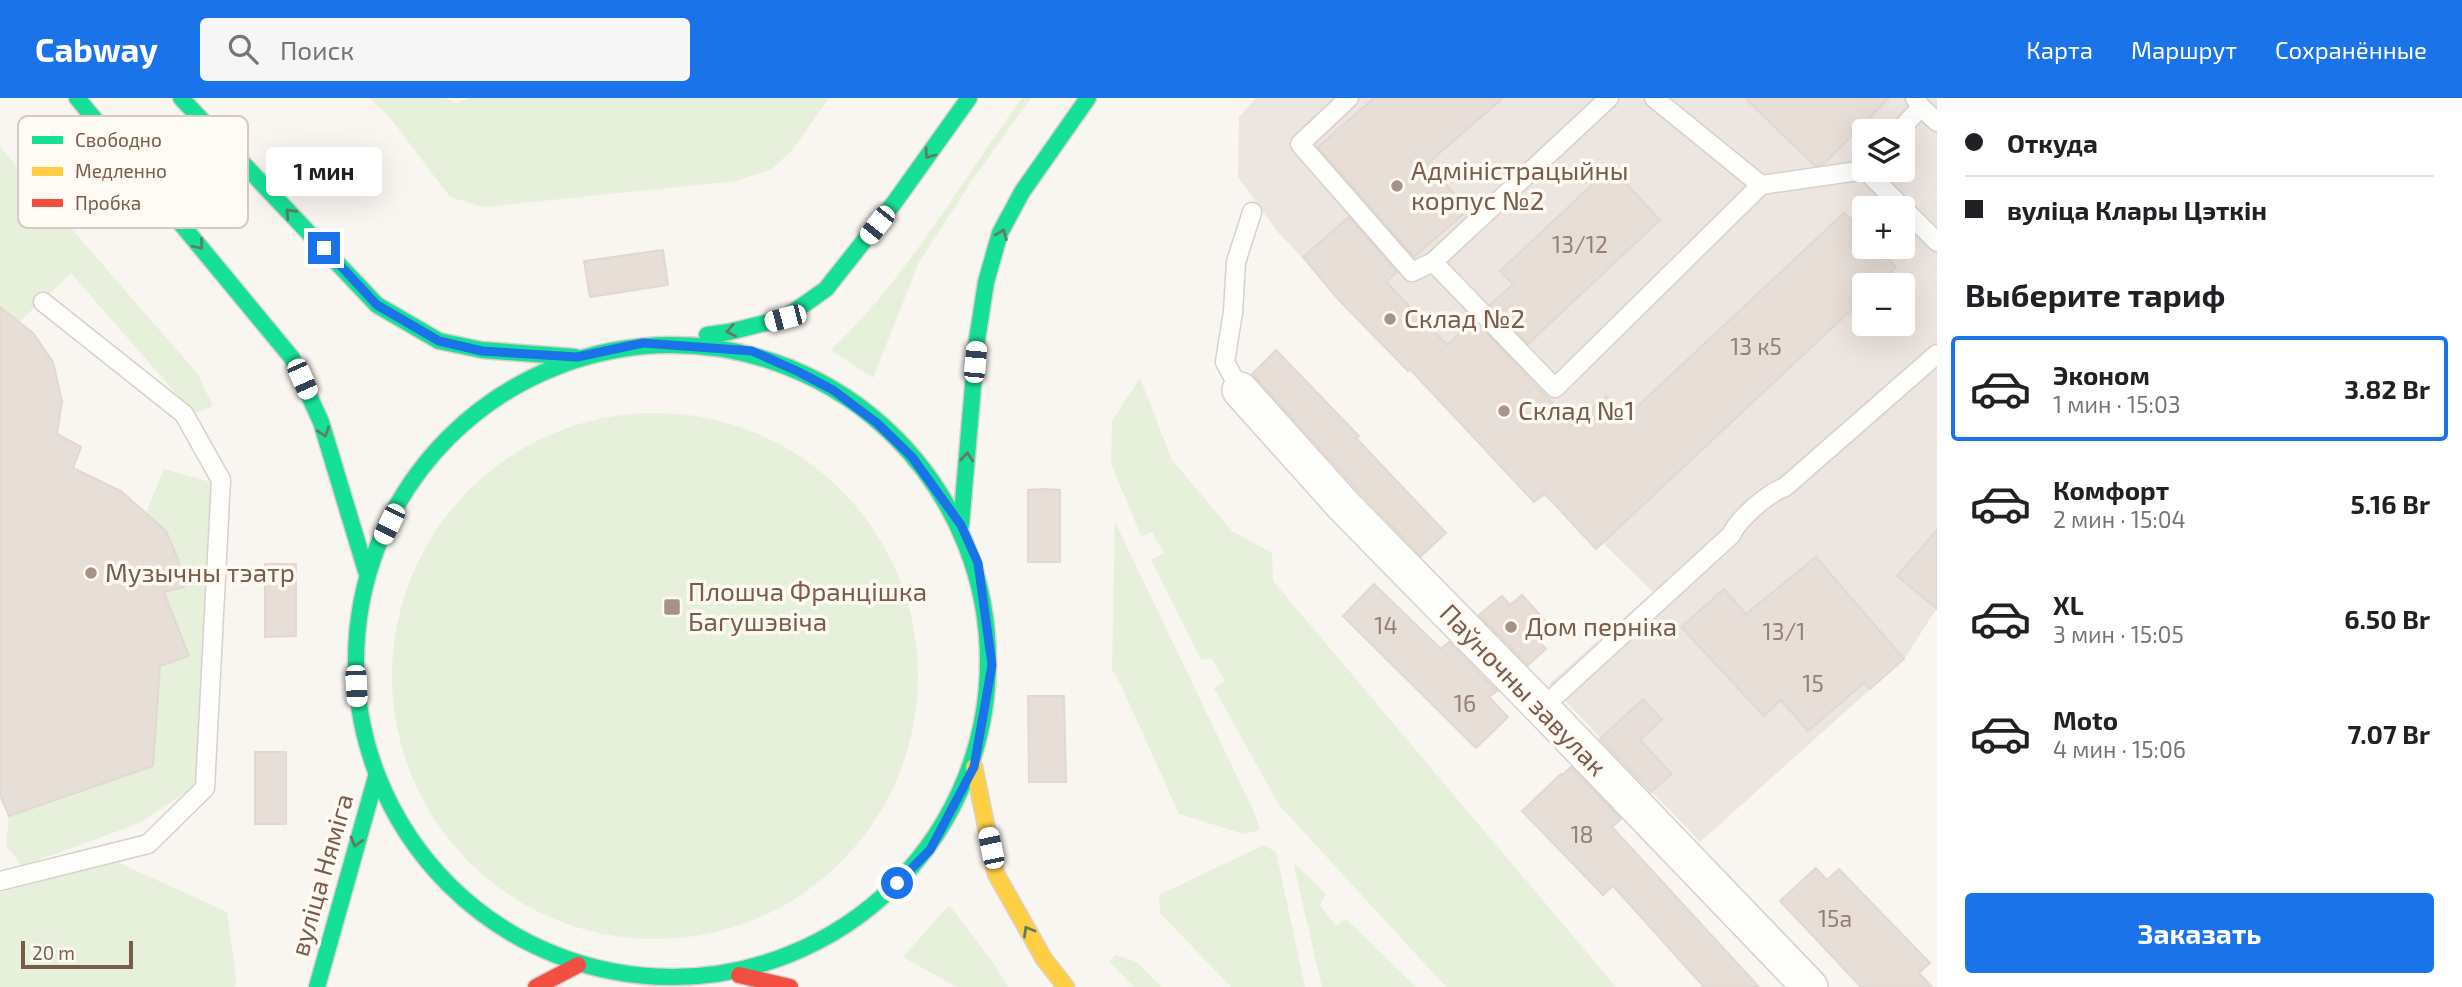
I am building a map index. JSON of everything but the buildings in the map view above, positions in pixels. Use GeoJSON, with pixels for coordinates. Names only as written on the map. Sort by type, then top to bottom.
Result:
{"type":"FeatureCollection","features":[{"type":"Feature","properties":{"kind":"main road"},"geometry":{"type":"LineString","coordinates":[[77,98],[92,116]]}},
{"type":"Feature","properties":{"kind":"main road"},"geometry":{"type":"LineString","coordinates":[[181,98],[198,116]]}},
{"type":"Feature","properties":{"kind":"main road"},"geometry":{"type":"LineString","coordinates":[[790,987],[739,975],[646,978],[579,965],[493,924],[423,859],[376,777],[357,709],[354,640],[366,571],[412,478],[484,403],[577,357],[643,343],[729,332],[785,318],[826,289],[894,203],[969,98]]}},
{"type":"Feature","properties":{"kind":"main road"},"geometry":{"type":"LineString","coordinates":[[961,525],[977,340],[989,270],[1000,233],[1022,192],[1088,98]]}},
{"type":"Feature","properties":{"kind":"main road"},"geometry":{"type":"LineString","coordinates":[[248,169],[377,305],[439,341],[482,351],[577,357]]}},
{"type":"Feature","properties":{"kind":"main road"},"geometry":{"type":"LineString","coordinates":[[184,228],[292,358],[321,422],[366,571]]}},
{"type":"Feature","properties":{"kind":"main road"},"geometry":{"type":"LineString","coordinates":[[643,343],[752,351],[833,390],[877,423],[912,457],[961,525],[978,563],[992,665],[974,767],[930,850],[864,916],[739,975]]}},
{"type":"Feature","properties":{"kind":"main road"},"geometry":{"type":"LineString","coordinates":[[974,767],[996,874],[1044,959],[1066,987]]}},
{"type":"Feature","properties":{"kind":"main road","name":"вуліца Няміга"},"geometry":{"type":"LineString","coordinates":[[317,987],[376,777]]}},
{"type":"Feature","properties":{"kind":"main road"},"geometry":{"type":"LineString","coordinates":[[536,987],[579,965]]}},
{"type":"Feature","properties":{"kind":"street","name":"Паўночны завулак"},"geometry":{"type":"LineString","coordinates":[[1240,390],[1344,506],[1810,987]]}},
{"type":"Feature","properties":{"kind":"lane"},"geometry":{"type":"LineString","coordinates":[[1349,98],[1300,144],[1412,272],[1433,262],[1609,98]]}},
{"type":"Feature","properties":{"kind":"lane"},"geometry":{"type":"LineString","coordinates":[[1654,98],[1762,186]]}},
{"type":"Feature","properties":{"kind":"lane"},"geometry":{"type":"LineString","coordinates":[[1907,119],[1918,102],[1937,122]]}},
{"type":"Feature","properties":{"kind":"lane"},"geometry":{"type":"LineString","coordinates":[[1433,262],[1555,388],[1762,186],[1852,172]]}},
{"type":"Feature","properties":{"kind":"lane"},"geometry":{"type":"LineString","coordinates":[[1877,182],[1937,242]]}},
{"type":"Feature","properties":{"kind":"lane"},"geometry":{"type":"LineString","coordinates":[[1240,390],[1225,362],[1237,262],[1252,212]]}},
{"type":"Feature","properties":{"kind":"lane"},"geometry":{"type":"LineString","coordinates":[[0,880],[148,844],[205,788],[221,480],[184,414],[43,302]]}},
{"type":"Feature","properties":{"kind":"lane"},"geometry":{"type":"LineString","coordinates":[[1542,708],[1731,536],[1735,526],[1764,500],[1785,487],[1937,354]]}},
{"type":"Feature","properties":{"kind":"shaded area"},"geometry":{"type":"Polygon","coordinates":[[[1256,98],[1937,98],[1937,608],[1904,659],[1700,842],[1549,684],[1653,592],[1603,543],[1596,549],[1547,496],[1534,502],[1276,230],[1238,177],[1239,117],[1256,98]]]}},
{"type":"Feature","properties":{"kind":"green space"},"geometry":{"type":"Polygon","coordinates":[[[369,98],[444,98],[457,103],[470,98],[829,98],[793,149],[772,169],[736,181],[484,207],[450,197],[388,115],[369,98]]]}},
{"type":"Feature","properties":{"kind":"green space"},"geometry":{"type":"Polygon","coordinates":[[[1022,98],[1031,98],[973,179],[919,262],[873,378],[831,350],[884,292],[908,261],[1022,98]]]}},
{"type":"Feature","properties":{"kind":"green space"},"geometry":{"type":"Polygon","coordinates":[[[0,147],[18,168],[18,228],[71,228],[197,373],[213,406],[194,414],[71,273],[19,322],[0,313],[0,147]]]}},
{"type":"Feature","properties":{"kind":"green space"},"geometry":{"type":"Polygon","coordinates":[[[1140,378],[1172,460],[1232,531],[1272,553],[1273,581],[1616,987],[1446,987],[1279,805],[1214,688],[1225,681],[1211,658],[1201,660],[1151,560],[1164,553],[1152,532],[1141,536],[1111,463],[1112,421],[1140,378]]]}},
{"type":"Feature","properties":{"kind":"green space"},"geometry":{"type":"Polygon","coordinates":[[[655,413],[706,418],[756,433],[801,458],[841,490],[873,530],[898,575],[913,625],[918,676],[913,727],[898,777],[873,822],[841,862],[801,894],[756,919],[706,934],[655,939],[604,934],[554,919],[509,894],[469,862],[437,822],[412,777],[397,727],[392,676],[397,625],[412,575],[437,530],[469,490],[509,458],[554,433],[604,418],[655,413]]]}},
{"type":"Feature","properties":{"kind":"green space"},"geometry":{"type":"Polygon","coordinates":[[[164,469],[214,483],[196,785],[140,823],[22,866],[6,845],[9,816],[153,766],[160,666],[188,656],[141,597],[184,586],[173,546],[163,530],[146,513],[164,469]]]}},
{"type":"Feature","properties":{"kind":"green space"},"geometry":{"type":"Polygon","coordinates":[[[1115,522],[1255,814],[1260,830],[1244,834],[1179,814],[1112,670],[1115,522]]]}},
{"type":"Feature","properties":{"kind":"green space"},"geometry":{"type":"Polygon","coordinates":[[[1264,845],[1276,852],[1305,987],[1231,987],[1160,913],[1159,895],[1264,845]]]}},
{"type":"Feature","properties":{"kind":"green space"},"geometry":{"type":"Polygon","coordinates":[[[115,861],[227,912],[235,987],[0,987],[0,893],[115,861]]]}},
{"type":"Feature","properties":{"kind":"green space"},"geometry":{"type":"Polygon","coordinates":[[[1293,862],[1326,894],[1320,905],[1336,926],[1346,919],[1416,987],[1322,987],[1293,862]]]}},
{"type":"Feature","properties":{"kind":"green space"},"geometry":{"type":"Polygon","coordinates":[[[949,905],[1008,987],[957,987],[903,957],[949,905]]]}},
{"type":"Feature","properties":{"kind":"green space"},"geometry":{"type":"Polygon","coordinates":[[[1115,955],[1137,962],[1161,987],[1134,987],[1110,962],[1115,955]]]}},
{"type":"Feature","properties":{"kind":"traffic: fast"},"geometry":{"type":"LineString","coordinates":[[77,98],[92,116]]}},
{"type":"Feature","properties":{"kind":"traffic: fast"},"geometry":{"type":"LineString","coordinates":[[181,98],[198,116]]}},
{"type":"Feature","properties":{"kind":"traffic: fast"},"geometry":{"type":"LineString","coordinates":[[707,335],[785,318],[826,289],[894,203],[969,98]]}},
{"type":"Feature","properties":{"kind":"traffic: fast"},"geometry":{"type":"LineString","coordinates":[[961,525],[977,340],[986,282],[1000,233],[1022,192],[1088,98]]}},
{"type":"Feature","properties":{"kind":"traffic: fast"},"geometry":{"type":"LineString","coordinates":[[248,169],[377,305],[439,341],[482,350],[575,357]]}},
{"type":"Feature","properties":{"kind":"traffic: fast"},"geometry":{"type":"LineString","coordinates":[[184,228],[292,358],[321,422],[366,571]]}},
{"type":"Feature","properties":{"kind":"traffic: fast"},"geometry":{"type":"LineString","coordinates":[[672,345],[734,351],[793,369],[848,398],[896,437],[935,485],[964,540],[982,599],[988,661],[982,723],[964,782],[935,837],[896,885],[848,924],[793,953],[734,971],[672,977],[610,971],[551,953],[496,924],[448,885],[409,837],[380,782],[362,723],[356,661],[362,599],[380,540],[409,485],[448,437],[496,398],[551,369],[610,351],[672,345]]}},
{"type":"Feature","properties":{"kind":"traffic: fast"},"geometry":{"type":"LineString","coordinates":[[317,987],[376,777]]}},
{"type":"Feature","properties":{"kind":"traffic: slow"},"geometry":{"type":"LineString","coordinates":[[974,767],[996,874],[1044,959],[1066,987]]}},
{"type":"Feature","properties":{"kind":"traffic: jam"},"geometry":{"type":"LineString","coordinates":[[536,987],[578,965]]}},
{"type":"Feature","properties":{"kind":"traffic: jam"},"geometry":{"type":"LineString","coordinates":[[739,975],[790,987]]}},
{"type":"Feature","properties":{"kind":"place","name":"Адміністрацыйны корпус №2"},"geometry":{"type":"Point","coordinates":[1397,186]}},
{"type":"Feature","properties":{"kind":"place","name":"Склад №2"},"geometry":{"type":"Point","coordinates":[1390,319]}},
{"type":"Feature","properties":{"kind":"place","name":"Склад №1"},"geometry":{"type":"Point","coordinates":[1504,411]}},
{"type":"Feature","properties":{"kind":"place","name":"Музычны тэатр"},"geometry":{"type":"Point","coordinates":[91,573]}},
{"type":"Feature","properties":{"kind":"place","name":"Плошча Францішка Багушэвіча"},"geometry":{"type":"Point","coordinates":[672,607]}},
{"type":"Feature","properties":{"kind":"place","name":"Дом перніка"},"geometry":{"type":"Point","coordinates":[1511,627]}},
{"type":"Feature","properties":{"kind":"route"},"geometry":{"type":"LineString","coordinates":[[324,248],[377,305],[439,341],[482,351],[577,357],[643,343],[752,351],[833,390],[877,423],[912,457],[961,525],[978,563],[992,665],[974,767],[930,850],[897,883]]}}]}
